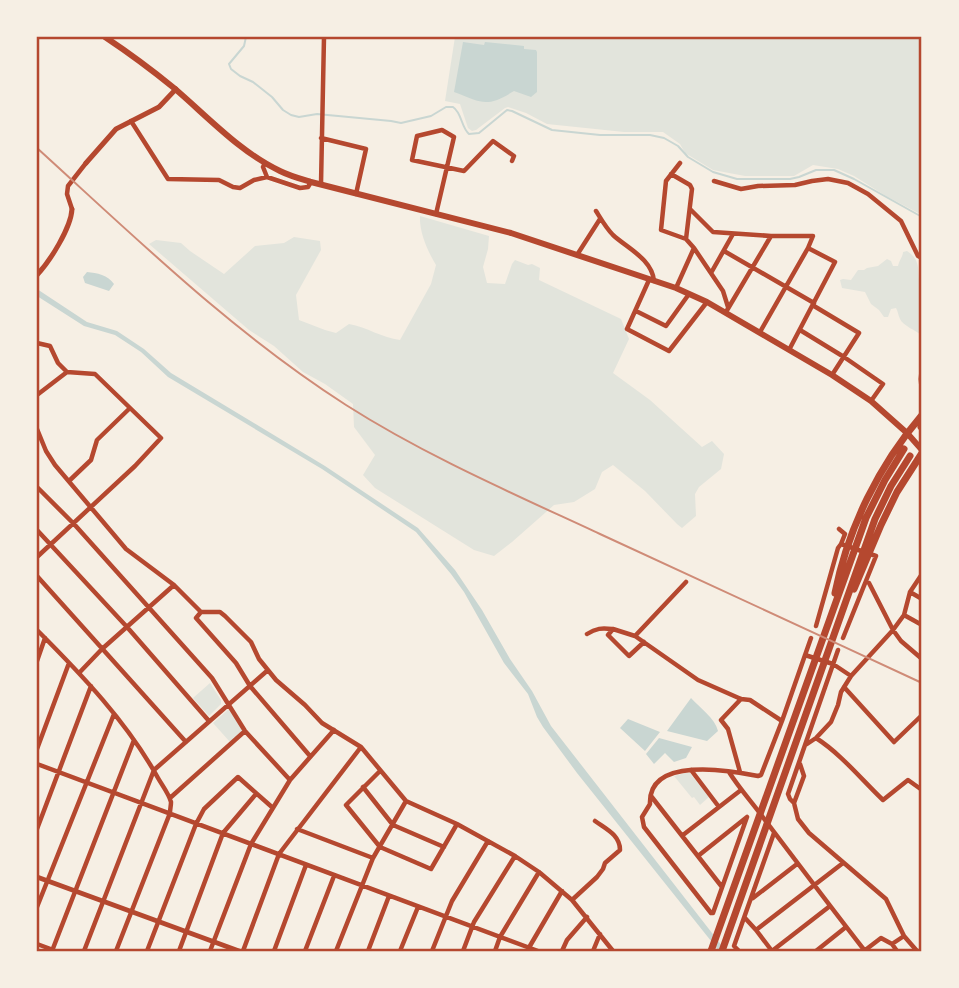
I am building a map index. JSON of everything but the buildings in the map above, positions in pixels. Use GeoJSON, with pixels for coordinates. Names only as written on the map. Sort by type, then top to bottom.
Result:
{"type":"FeatureCollection","features":[{"type":"Feature","properties":{"kind":"highway"},"geometry":{"type":"LineString","coordinates":[[829,621],[837,582],[859,516],[907,433],[922,415]]}},
{"type":"Feature","properties":{"kind":"highway"},"geometry":{"type":"LineString","coordinates":[[711,951],[866,518],[904,449]]}},
{"type":"Feature","properties":{"kind":"highway"},"geometry":{"type":"LineString","coordinates":[[835,630],[897,492],[922,451]]}},
{"type":"Feature","properties":{"kind":"highway"},"geometry":{"type":"LineString","coordinates":[[722,951],[875,519],[910,456]]}},
{"type":"Feature","properties":{"kind":"main road"},"geometry":{"type":"LineString","coordinates":[[105,37],[176,89],[224,132],[265,163],[282,172],[356,194],[511,233],[676,288],[727,310],[870,401],[907,433],[922,451]]}},
{"type":"Feature","properties":{"kind":"street"},"geometry":{"type":"LineString","coordinates":[[321,184],[324,37]]}},
{"type":"Feature","properties":{"kind":"street"},"geometry":{"type":"LineString","coordinates":[[37,275],[56,249],[72,216],[68,186],[110,134],[159,107],[176,89]]}},
{"type":"Feature","properties":{"kind":"street"},"geometry":{"type":"LineString","coordinates":[[131,121],[168,178],[219,180],[240,188],[254,180],[267,177],[300,188],[308,187],[311,182]]}},
{"type":"Feature","properties":{"kind":"street"},"geometry":{"type":"LineString","coordinates":[[435,215],[447,168],[454,137],[442,130],[417,136],[412,160],[447,168],[464,171],[493,141],[514,156],[512,161]]}},
{"type":"Feature","properties":{"kind":"street"},"geometry":{"type":"LineString","coordinates":[[321,138],[366,149],[356,194]]}},
{"type":"Feature","properties":{"kind":"street"},"geometry":{"type":"LineString","coordinates":[[265,163],[263,167],[267,177]]}},
{"type":"Feature","properties":{"kind":"street"},"geometry":{"type":"LineString","coordinates":[[680,163],[666,181],[661,230],[686,239],[694,248],[723,291],[727,310]]}},
{"type":"Feature","properties":{"kind":"street"},"geometry":{"type":"LineString","coordinates":[[671,174],[692,189],[686,239]]}},
{"type":"Feature","properties":{"kind":"street"},"geometry":{"type":"LineString","coordinates":[[714,181],[741,189],[795,186],[828,179],[848,183],[868,194],[901,221],[918,256],[922,258]]}},
{"type":"Feature","properties":{"kind":"street"},"geometry":{"type":"LineString","coordinates":[[690,209],[713,232],[813,236],[761,332]]}},
{"type":"Feature","properties":{"kind":"street"},"geometry":{"type":"LineString","coordinates":[[596,211],[612,234],[636,252],[654,275],[627,330],[669,351],[707,302]]}},
{"type":"Feature","properties":{"kind":"street"},"geometry":{"type":"LineString","coordinates":[[577,255],[600,219]]}},
{"type":"Feature","properties":{"kind":"street"},"geometry":{"type":"LineString","coordinates":[[711,273],[733,234]]}},
{"type":"Feature","properties":{"kind":"street"},"geometry":{"type":"LineString","coordinates":[[727,310],[771,236]]}},
{"type":"Feature","properties":{"kind":"street"},"geometry":{"type":"LineString","coordinates":[[676,288],[694,248]]}},
{"type":"Feature","properties":{"kind":"street"},"geometry":{"type":"LineString","coordinates":[[789,350],[835,262],[808,248]]}},
{"type":"Feature","properties":{"kind":"street"},"geometry":{"type":"LineString","coordinates":[[724,251],[859,333],[832,375]]}},
{"type":"Feature","properties":{"kind":"street"},"geometry":{"type":"LineString","coordinates":[[636,311],[666,326],[689,294]]}},
{"type":"Feature","properties":{"kind":"street"},"geometry":{"type":"LineString","coordinates":[[800,330],[883,384],[870,401]]}},
{"type":"Feature","properties":{"kind":"street"},"geometry":{"type":"LineString","coordinates":[[37,343],[50,346],[58,363],[67,372]]}},
{"type":"Feature","properties":{"kind":"street"},"geometry":{"type":"LineString","coordinates":[[922,369],[922,390]]}},
{"type":"Feature","properties":{"kind":"street"},"geometry":{"type":"LineString","coordinates":[[37,394],[67,372],[95,373],[161,438],[135,466],[37,557]]}},
{"type":"Feature","properties":{"kind":"street"},"geometry":{"type":"LineString","coordinates":[[69,481],[91,460],[97,440],[130,408]]}},
{"type":"Feature","properties":{"kind":"street"},"geometry":{"type":"LineString","coordinates":[[37,429],[55,465],[126,548],[174,586],[201,612],[220,612],[225,616],[251,642],[259,659],[276,680],[322,723],[362,747],[406,801],[457,824],[539,872],[572,900],[613,951]]}},
{"type":"Feature","properties":{"kind":"street"},"geometry":{"type":"LineString","coordinates":[[37,488],[74,524],[212,678],[245,731],[290,780]]}},
{"type":"Feature","properties":{"kind":"street"},"geometry":{"type":"LineString","coordinates":[[816,626],[838,548],[845,534],[839,529]]}},
{"type":"Feature","properties":{"kind":"street"},"geometry":{"type":"LineString","coordinates":[[37,530],[209,721]]}},
{"type":"Feature","properties":{"kind":"street"},"geometry":{"type":"LineString","coordinates":[[841,544],[876,556],[843,638]]}},
{"type":"Feature","properties":{"kind":"street"},"geometry":{"type":"LineString","coordinates":[[807,744],[816,738],[835,715],[841,692],[851,676],[904,615],[910,592],[922,574]]}},
{"type":"Feature","properties":{"kind":"street"},"geometry":{"type":"LineString","coordinates":[[37,576],[186,742]]}},
{"type":"Feature","properties":{"kind":"street"},"geometry":{"type":"LineString","coordinates":[[635,636],[686,582]]}},
{"type":"Feature","properties":{"kind":"street"},"geometry":{"type":"LineString","coordinates":[[869,583],[893,630],[901,641],[922,659]]}},
{"type":"Feature","properties":{"kind":"street"},"geometry":{"type":"LineString","coordinates":[[79,673],[102,649],[174,586]]}},
{"type":"Feature","properties":{"kind":"street"},"geometry":{"type":"LineString","coordinates":[[910,592],[922,599]]}},
{"type":"Feature","properties":{"kind":"street"},"geometry":{"type":"LineString","coordinates":[[201,612],[196,618],[236,663],[250,686],[310,756]]}},
{"type":"Feature","properties":{"kind":"street"},"geometry":{"type":"LineString","coordinates":[[904,615],[922,625]]}},
{"type":"Feature","properties":{"kind":"street"},"geometry":{"type":"LineString","coordinates":[[587,634],[600,628],[635,636],[698,680],[741,699],[750,700],[782,721]]}},
{"type":"Feature","properties":{"kind":"street"},"geometry":{"type":"LineString","coordinates":[[613,629],[608,635],[629,656],[643,642]]}},
{"type":"Feature","properties":{"kind":"street"},"geometry":{"type":"LineString","coordinates":[[37,630],[114,713],[154,770],[170,799],[170,813],[116,951]]}},
{"type":"Feature","properties":{"kind":"street"},"geometry":{"type":"LineString","coordinates":[[37,661],[45,638]]}},
{"type":"Feature","properties":{"kind":"street"},"geometry":{"type":"LineString","coordinates":[[698,856],[747,817],[711,913],[644,827],[642,817],[650,804],[654,786],[658,780],[675,771],[729,771],[761,775],[811,638]]}},
{"type":"Feature","properties":{"kind":"street"},"geometry":{"type":"LineString","coordinates":[[838,650],[788,794],[794,803],[798,819],[809,833],[886,899],[904,936],[917,951]]}},
{"type":"Feature","properties":{"kind":"street"},"geometry":{"type":"LineString","coordinates":[[806,655],[831,664],[851,676]]}},
{"type":"Feature","properties":{"kind":"street"},"geometry":{"type":"LineString","coordinates":[[37,749],[69,663]]}},
{"type":"Feature","properties":{"kind":"street"},"geometry":{"type":"LineString","coordinates":[[84,951],[154,770],[268,670]]}},
{"type":"Feature","properties":{"kind":"street"},"geometry":{"type":"LineString","coordinates":[[37,829],[91,687]]}},
{"type":"Feature","properties":{"kind":"street"},"geometry":{"type":"LineString","coordinates":[[844,687],[894,742],[920,717],[922,719]]}},
{"type":"Feature","properties":{"kind":"street"},"geometry":{"type":"LineString","coordinates":[[740,772],[727,729],[721,719],[741,699]]}},
{"type":"Feature","properties":{"kind":"street"},"geometry":{"type":"LineString","coordinates":[[37,907],[114,713]]}},
{"type":"Feature","properties":{"kind":"street"},"geometry":{"type":"LineString","coordinates":[[210,951],[251,844],[290,780],[334,730]]}},
{"type":"Feature","properties":{"kind":"street"},"geometry":{"type":"LineString","coordinates":[[170,799],[245,731]]}},
{"type":"Feature","properties":{"kind":"street"},"geometry":{"type":"LineString","coordinates":[[816,738],[833,748],[883,800],[908,779],[922,790]]}},
{"type":"Feature","properties":{"kind":"street"},"geometry":{"type":"LineString","coordinates":[[37,944],[53,951],[134,740]]}},
{"type":"Feature","properties":{"kind":"street"},"geometry":{"type":"LineString","coordinates":[[37,877],[241,951],[279,854],[362,747]]}},
{"type":"Feature","properties":{"kind":"street"},"geometry":{"type":"LineString","coordinates":[[37,764],[500,937],[528,950],[538,951]]}},
{"type":"Feature","properties":{"kind":"street"},"geometry":{"type":"LineString","coordinates":[[691,770],[719,807]]}},
{"type":"Feature","properties":{"kind":"street"},"geometry":{"type":"LineString","coordinates":[[380,771],[346,805],[380,847],[430,869],[457,824]]}},
{"type":"Feature","properties":{"kind":"street"},"geometry":{"type":"LineString","coordinates":[[729,771],[865,951],[881,938],[892,944],[897,951]]}},
{"type":"Feature","properties":{"kind":"street"},"geometry":{"type":"LineString","coordinates":[[147,951],[204,809],[238,777],[273,808]]}},
{"type":"Feature","properties":{"kind":"street"},"geometry":{"type":"LineString","coordinates":[[363,787],[393,825],[444,848]]}},
{"type":"Feature","properties":{"kind":"street"},"geometry":{"type":"LineString","coordinates":[[682,835],[741,790]]}},
{"type":"Feature","properties":{"kind":"street"},"geometry":{"type":"LineString","coordinates":[[179,951],[223,833],[257,794]]}},
{"type":"Feature","properties":{"kind":"street"},"geometry":{"type":"LineString","coordinates":[[651,795],[722,887]]}},
{"type":"Feature","properties":{"kind":"street"},"geometry":{"type":"LineString","coordinates":[[336,951],[373,858],[406,801]]}},
{"type":"Feature","properties":{"kind":"street"},"geometry":{"type":"LineString","coordinates":[[572,900],[597,877],[607,860],[620,850],[620,843],[614,835],[595,821]]}},
{"type":"Feature","properties":{"kind":"street"},"geometry":{"type":"LineString","coordinates":[[297,829],[373,858]]}},
{"type":"Feature","properties":{"kind":"street"},"geometry":{"type":"LineString","coordinates":[[739,951],[734,946],[774,833]]}},
{"type":"Feature","properties":{"kind":"street"},"geometry":{"type":"LineString","coordinates":[[432,951],[452,901],[488,841]]}},
{"type":"Feature","properties":{"kind":"street"},"geometry":{"type":"LineString","coordinates":[[463,951],[472,927],[515,856]]}},
{"type":"Feature","properties":{"kind":"street"},"geometry":{"type":"LineString","coordinates":[[756,930],[843,863]]}},
{"type":"Feature","properties":{"kind":"street"},"geometry":{"type":"LineString","coordinates":[[752,898],[797,864]]}},
{"type":"Feature","properties":{"kind":"street"},"geometry":{"type":"LineString","coordinates":[[274,951],[306,865]]}},
{"type":"Feature","properties":{"kind":"street"},"geometry":{"type":"LineString","coordinates":[[495,951],[500,937],[539,872]]}},
{"type":"Feature","properties":{"kind":"street"},"geometry":{"type":"LineString","coordinates":[[305,951],[334,876]]}},
{"type":"Feature","properties":{"kind":"street"},"geometry":{"type":"LineString","coordinates":[[528,950],[562,891]]}},
{"type":"Feature","properties":{"kind":"street"},"geometry":{"type":"LineString","coordinates":[[368,951],[389,896]]}},
{"type":"Feature","properties":{"kind":"street"},"geometry":{"type":"LineString","coordinates":[[745,917],[772,951],[830,906]]}},
{"type":"Feature","properties":{"kind":"street"},"geometry":{"type":"LineString","coordinates":[[400,951],[418,907]]}},
{"type":"Feature","properties":{"kind":"street"},"geometry":{"type":"LineString","coordinates":[[562,951],[587,917]]}},
{"type":"Feature","properties":{"kind":"street"},"geometry":{"type":"LineString","coordinates":[[816,951],[846,927]]}},
{"type":"Feature","properties":{"kind":"street"},"geometry":{"type":"LineString","coordinates":[[593,951],[600,934]]}},
{"type":"Feature","properties":{"kind":"street"},"geometry":{"type":"LineString","coordinates":[[892,944],[904,936]]}},
{"type":"Feature","properties":{"kind":"shaded area"},"geometry":{"type":"Polygon","coordinates":[[[455,37],[922,37],[922,215],[838,169],[813,165],[794,176],[745,176],[713,170],[685,153],[680,144],[663,132],[624,132],[547,124],[508,107],[472,131],[468,128],[460,104],[445,101],[455,37]]]}},
{"type":"Feature","properties":{"kind":"shaded area"},"geometry":{"type":"Polygon","coordinates":[[[463,42],[524,46],[524,49],[536,50],[537,92],[531,97],[514,91],[497,100],[484,102],[454,92],[463,42]]]}},
{"type":"Feature","properties":{"kind":"shaded area"},"geometry":{"type":"Polygon","coordinates":[[[420,216],[489,236],[483,267],[487,283],[505,284],[515,260],[532,264],[540,268],[539,280],[621,319],[629,339],[613,373],[650,400],[702,447],[712,441],[724,454],[721,469],[699,487],[695,494],[696,516],[682,528],[645,491],[613,465],[602,472],[595,489],[574,502],[554,505],[494,556],[474,550],[375,488],[363,475],[375,455],[354,427],[353,404],[303,372],[274,346],[249,330],[149,244],[156,240],[181,243],[224,274],[255,246],[284,243],[294,237],[320,241],[321,250],[296,295],[299,320],[336,333],[349,324],[400,340],[431,284],[436,265],[425,242],[420,216]]]}},
{"type":"Feature","properties":{"kind":"shaded area"},"geometry":{"type":"Polygon","coordinates":[[[907,251],[916,260],[919,280],[922,282],[922,336],[899,318],[896,308],[891,309],[888,317],[884,317],[871,304],[865,292],[842,288],[840,280],[851,280],[858,270],[878,266],[887,259],[893,266],[898,266],[903,252],[907,251]]]}},
{"type":"Feature","properties":{"kind":"shaded area"},"geometry":{"type":"Polygon","coordinates":[[[87,272],[105,277],[114,284],[109,291],[85,283],[83,277],[87,272]]]}},
{"type":"Feature","properties":{"kind":"shaded area"},"geometry":{"type":"Polygon","coordinates":[[[37,289],[87,322],[117,331],[144,349],[171,373],[325,466],[418,528],[455,570],[482,610],[551,726],[726,951],[719,951],[577,773],[543,727],[528,694],[504,663],[464,592],[416,532],[322,469],[168,377],[141,352],[115,335],[84,326],[37,296],[37,289]]]}},
{"type":"Feature","properties":{"kind":"shaded area"},"geometry":{"type":"Polygon","coordinates":[[[210,683],[221,704],[209,716],[193,698],[210,683]]]}},
{"type":"Feature","properties":{"kind":"shaded area"},"geometry":{"type":"Polygon","coordinates":[[[691,698],[711,717],[718,731],[707,741],[667,731],[691,698]]]}},
{"type":"Feature","properties":{"kind":"shaded area"},"geometry":{"type":"Polygon","coordinates":[[[229,709],[243,730],[230,742],[213,723],[229,709]]]}},
{"type":"Feature","properties":{"kind":"shaded area"},"geometry":{"type":"Polygon","coordinates":[[[628,719],[660,732],[645,751],[620,728],[628,719]]]}},
{"type":"Feature","properties":{"kind":"shaded area"},"geometry":{"type":"Polygon","coordinates":[[[659,738],[692,747],[686,758],[674,762],[665,753],[654,764],[646,754],[659,738]]]}},
{"type":"Feature","properties":{"kind":"shaded area"},"geometry":{"type":"Polygon","coordinates":[[[690,773],[709,797],[700,805],[674,776],[690,773]]]}},
{"type":"Feature","properties":{"kind":"waterway"},"geometry":{"type":"LineString","coordinates":[[246,37],[244,46],[229,64],[231,69],[253,82],[291,115],[299,117],[317,114],[401,123],[431,116],[446,107],[453,107],[469,134],[479,133],[507,110],[552,130],[664,138],[713,172],[737,179],[790,179],[816,170],[834,170],[922,217]]}},
{"type":"Feature","properties":{"kind":"railway"},"geometry":{"type":"LineString","coordinates":[[37,148],[148,250],[224,315],[304,377],[376,424],[503,489],[922,683]]}}]}
